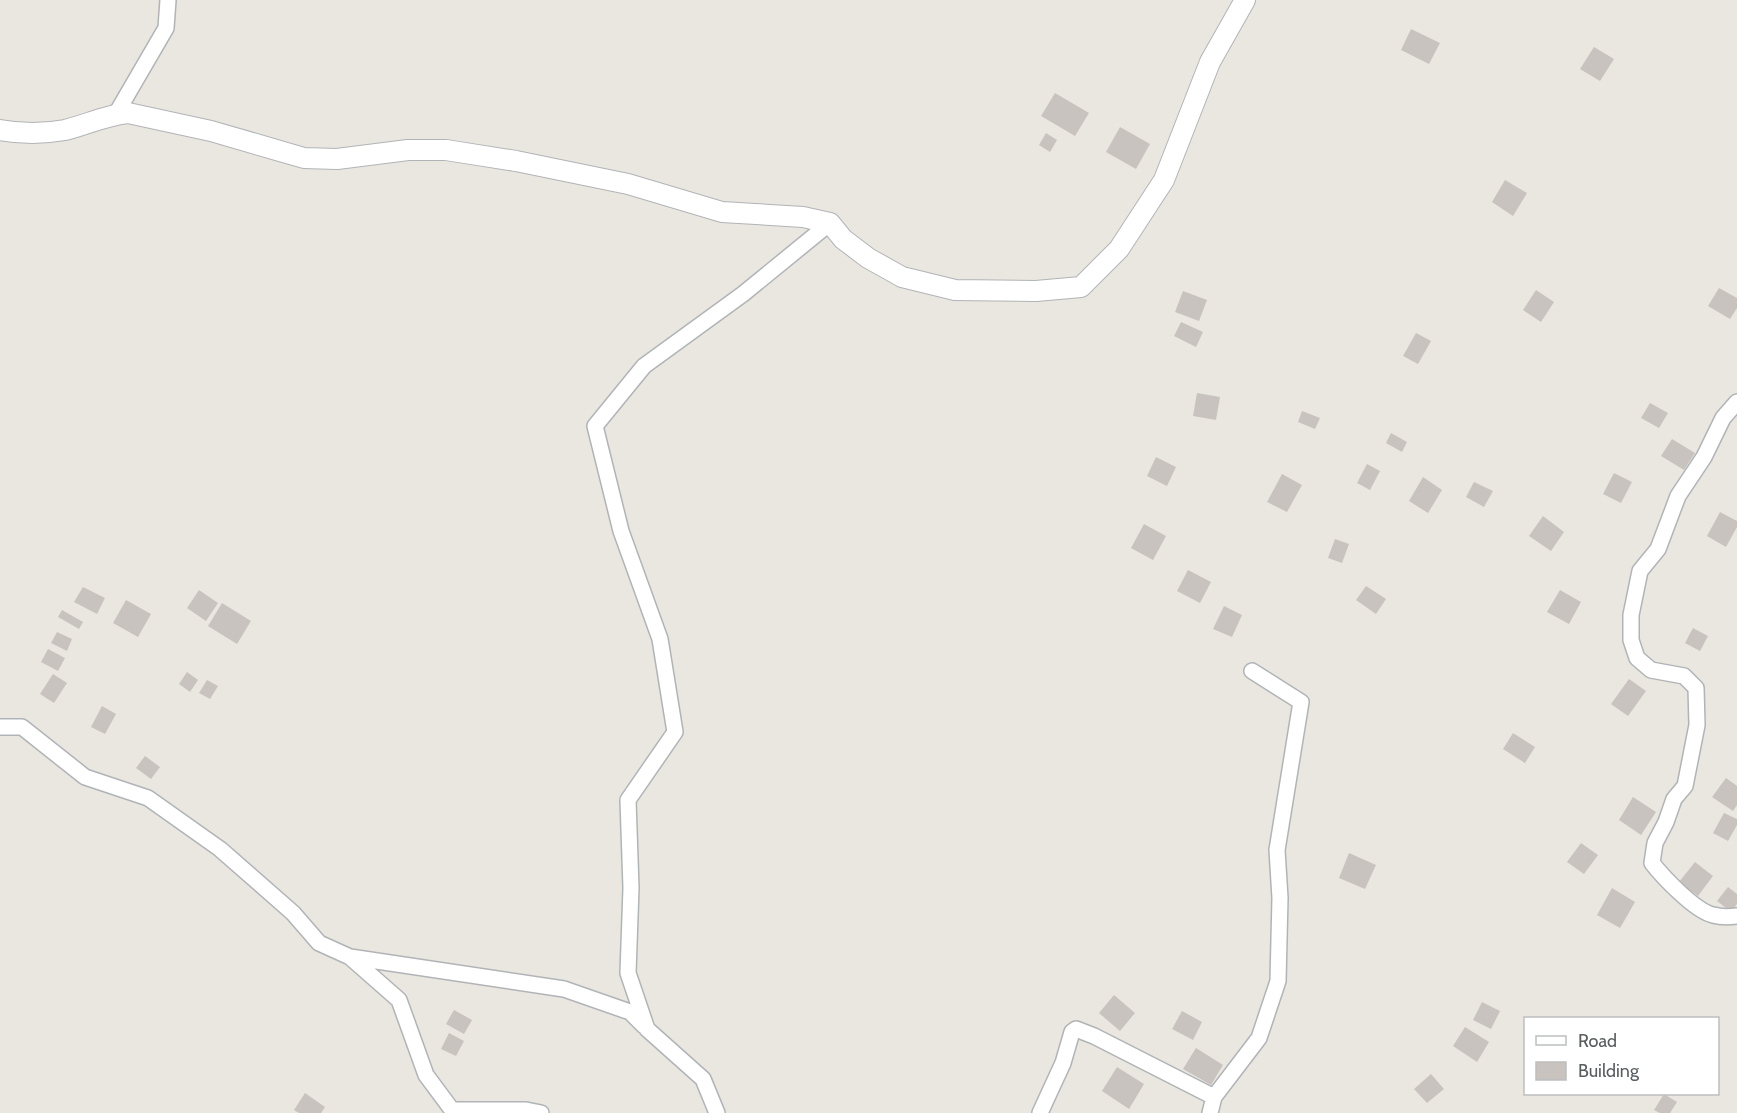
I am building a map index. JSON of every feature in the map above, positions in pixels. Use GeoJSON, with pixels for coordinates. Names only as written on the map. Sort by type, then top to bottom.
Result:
{"type":"FeatureCollection","features":[{"type":"Feature","properties":{"kind":"street"},"geometry":{"type":"LineString","coordinates":[[116,114],[166,28],[168,0]]}},
{"type":"Feature","properties":{"kind":"street"},"geometry":{"type":"LineString","coordinates":[[0,130],[33,134],[65,130],[116,114],[128,113],[163,120],[304,158],[337,159],[408,150],[446,150],[516,161],[628,184],[722,212],[803,216],[830,223],[843,239],[868,258],[902,277],[955,290],[1036,291],[1081,287],[1119,249],[1164,180],[1210,62],[1245,0]]}},
{"type":"Feature","properties":{"kind":"street"},"geometry":{"type":"LineString","coordinates":[[647,1029],[628,973],[631,888],[627,800],[675,732],[660,639],[621,531],[595,426],[644,366],[743,294],[830,223]]}},
{"type":"Feature","properties":{"kind":"street"},"geometry":{"type":"LineString","coordinates":[[1737,402],[1723,418],[1704,457],[1678,496],[1658,549],[1640,571],[1630,623],[1631,640],[1637,658],[1652,670],[1684,676],[1696,688],[1697,725],[1685,786],[1674,799],[1655,843],[1652,862],[1663,877],[1691,902],[1711,915],[1737,916]]}},
{"type":"Feature","properties":{"kind":"street"},"geometry":{"type":"LineString","coordinates":[[1210,1113],[1214,1096],[1259,1038],[1278,981],[1280,898],[1276,850],[1301,702],[1252,670]]}},
{"type":"Feature","properties":{"kind":"street"},"geometry":{"type":"LineString","coordinates":[[0,727],[22,727],[85,777],[148,798],[220,849],[293,913],[319,942],[350,957],[399,1000],[426,1075],[452,1110],[525,1110],[541,1113]]}},
{"type":"Feature","properties":{"kind":"street"},"geometry":{"type":"LineString","coordinates":[[350,957],[564,988],[630,1012],[703,1079],[717,1113]]}},
{"type":"Feature","properties":{"kind":"street"},"geometry":{"type":"LineString","coordinates":[[1041,1113],[1064,1063],[1072,1032],[1076,1029],[1214,1096]]}},
{"type":"Feature","properties":{"kind":"building"},"geometry":{"type":"Polygon","coordinates":[[[1411,29],[1440,43],[1429,64],[1401,50],[1411,29]]]}},
{"type":"Feature","properties":{"kind":"building"},"geometry":{"type":"Polygon","coordinates":[[[1594,47],[1614,59],[1600,81],[1580,69],[1594,47]]]}},
{"type":"Feature","properties":{"kind":"building"},"geometry":{"type":"Polygon","coordinates":[[[1055,93],[1089,113],[1075,136],[1041,116],[1055,93]]]}},
{"type":"Feature","properties":{"kind":"building"},"geometry":{"type":"Polygon","coordinates":[[[1120,127],[1150,144],[1136,169],[1106,152],[1120,127]]]}},
{"type":"Feature","properties":{"kind":"building"},"geometry":{"type":"Polygon","coordinates":[[[1046,133],[1057,140],[1050,152],[1039,145],[1046,133]]]}},
{"type":"Feature","properties":{"kind":"building"},"geometry":{"type":"Polygon","coordinates":[[[1505,180],[1527,193],[1513,216],[1492,202],[1505,180]]]}},
{"type":"Feature","properties":{"kind":"building"},"geometry":{"type":"Polygon","coordinates":[[[1719,288],[1737,298],[1737,308],[1730,319],[1708,306],[1719,288]]]}},
{"type":"Feature","properties":{"kind":"building"},"geometry":{"type":"Polygon","coordinates":[[[1536,290],[1554,302],[1541,322],[1523,310],[1536,290]]]}},
{"type":"Feature","properties":{"kind":"building"},"geometry":{"type":"Polygon","coordinates":[[[1183,291],[1207,300],[1199,321],[1175,312],[1183,291]]]}},
{"type":"Feature","properties":{"kind":"building"},"geometry":{"type":"Polygon","coordinates":[[[1181,322],[1203,332],[1196,347],[1174,336],[1181,322]]]}},
{"type":"Feature","properties":{"kind":"building"},"geometry":{"type":"Polygon","coordinates":[[[1416,333],[1431,341],[1418,364],[1403,356],[1416,333]]]}},
{"type":"Feature","properties":{"kind":"building"},"geometry":{"type":"Polygon","coordinates":[[[1197,393],[1220,397],[1216,420],[1193,416],[1197,393]]]}},
{"type":"Feature","properties":{"kind":"building"},"geometry":{"type":"Polygon","coordinates":[[[1650,403],[1668,413],[1659,428],[1641,418],[1650,403]]]}},
{"type":"Feature","properties":{"kind":"building"},"geometry":{"type":"Polygon","coordinates":[[[1302,411],[1320,418],[1315,429],[1298,422],[1302,411]]]}},
{"type":"Feature","properties":{"kind":"building"},"geometry":{"type":"Polygon","coordinates":[[[1391,433],[1407,442],[1402,452],[1386,443],[1391,433]]]}},
{"type":"Feature","properties":{"kind":"building"},"geometry":{"type":"Polygon","coordinates":[[[1672,439],[1695,453],[1684,470],[1661,456],[1672,439]]]}},
{"type":"Feature","properties":{"kind":"building"},"geometry":{"type":"Polygon","coordinates":[[[1156,457],[1176,467],[1167,486],[1147,476],[1156,457]]]}},
{"type":"Feature","properties":{"kind":"building"},"geometry":{"type":"Polygon","coordinates":[[[1367,464],[1380,471],[1370,490],[1357,483],[1367,464]]]}},
{"type":"Feature","properties":{"kind":"building"},"geometry":{"type":"Polygon","coordinates":[[[1614,473],[1632,482],[1621,503],[1603,494],[1614,473]]]}},
{"type":"Feature","properties":{"kind":"building"},"geometry":{"type":"Polygon","coordinates":[[[1282,474],[1302,485],[1287,512],[1267,502],[1282,474]]]}},
{"type":"Feature","properties":{"kind":"building"},"geometry":{"type":"Polygon","coordinates":[[[1423,477],[1442,490],[1428,513],[1409,501],[1423,477]]]}},
{"type":"Feature","properties":{"kind":"building"},"geometry":{"type":"Polygon","coordinates":[[[1474,482],[1493,491],[1484,507],[1466,497],[1474,482]]]}},
{"type":"Feature","properties":{"kind":"building"},"geometry":{"type":"Polygon","coordinates":[[[1720,512],[1737,521],[1737,527],[1726,547],[1707,536],[1720,512]]]}},
{"type":"Feature","properties":{"kind":"building"},"geometry":{"type":"Polygon","coordinates":[[[1543,516],[1564,532],[1551,551],[1529,536],[1543,516]]]}},
{"type":"Feature","properties":{"kind":"building"},"geometry":{"type":"Polygon","coordinates":[[[1144,524],[1166,536],[1153,560],[1131,548],[1144,524]]]}},
{"type":"Feature","properties":{"kind":"building"},"geometry":{"type":"Polygon","coordinates":[[[1335,539],[1349,544],[1342,563],[1328,558],[1335,539]]]}},
{"type":"Feature","properties":{"kind":"building"},"geometry":{"type":"Polygon","coordinates":[[[1188,570],[1211,582],[1200,603],[1177,591],[1188,570]]]}},
{"type":"Feature","properties":{"kind":"building"},"geometry":{"type":"Polygon","coordinates":[[[1366,586],[1386,599],[1376,614],[1356,600],[1366,586]]]}},
{"type":"Feature","properties":{"kind":"building"},"geometry":{"type":"Polygon","coordinates":[[[83,587],[105,598],[97,614],[74,602],[83,587]]]}},
{"type":"Feature","properties":{"kind":"building"},"geometry":{"type":"Polygon","coordinates":[[[199,590],[218,603],[206,621],[187,608],[199,590]]]}},
{"type":"Feature","properties":{"kind":"building"},"geometry":{"type":"Polygon","coordinates":[[[1560,590],[1581,602],[1569,624],[1547,612],[1560,590]]]}},
{"type":"Feature","properties":{"kind":"building"},"geometry":{"type":"Polygon","coordinates":[[[126,600],[151,614],[138,637],[113,623],[126,600]]]}},
{"type":"Feature","properties":{"kind":"building"},"geometry":{"type":"Polygon","coordinates":[[[222,603],[251,621],[237,644],[208,626],[222,603]]]}},
{"type":"Feature","properties":{"kind":"building"},"geometry":{"type":"Polygon","coordinates":[[[1224,606],[1242,615],[1232,637],[1213,629],[1224,606]]]}},
{"type":"Feature","properties":{"kind":"building"},"geometry":{"type":"Polygon","coordinates":[[[62,610],[83,622],[79,629],[58,617],[62,610]]]}},
{"type":"Feature","properties":{"kind":"building"},"geometry":{"type":"Polygon","coordinates":[[[1693,628],[1708,636],[1700,651],[1685,643],[1693,628]]]}},
{"type":"Feature","properties":{"kind":"building"},"geometry":{"type":"Polygon","coordinates":[[[57,632],[72,639],[67,651],[51,643],[57,632]]]}},
{"type":"Feature","properties":{"kind":"building"},"geometry":{"type":"Polygon","coordinates":[[[48,649],[65,658],[58,671],[41,662],[48,649]]]}},
{"type":"Feature","properties":{"kind":"building"},"geometry":{"type":"Polygon","coordinates":[[[187,672],[198,680],[190,692],[179,684],[187,672]]]}},
{"type":"Feature","properties":{"kind":"building"},"geometry":{"type":"Polygon","coordinates":[[[53,674],[67,683],[54,703],[40,694],[53,674]]]}},
{"type":"Feature","properties":{"kind":"building"},"geometry":{"type":"Polygon","coordinates":[[[1629,679],[1646,691],[1628,716],[1611,704],[1629,679]]]}},
{"type":"Feature","properties":{"kind":"building"},"geometry":{"type":"Polygon","coordinates":[[[207,680],[218,686],[210,699],[199,693],[207,680]]]}},
{"type":"Feature","properties":{"kind":"building"},"geometry":{"type":"Polygon","coordinates":[[[102,706],[116,714],[105,734],[91,727],[102,706]]]}},
{"type":"Feature","properties":{"kind":"building"},"geometry":{"type":"Polygon","coordinates":[[[1513,733],[1535,747],[1525,763],[1503,749],[1513,733]]]}},
{"type":"Feature","properties":{"kind":"building"},"geometry":{"type":"Polygon","coordinates":[[[145,756],[160,767],[151,779],[136,768],[145,756]]]}},
{"type":"Feature","properties":{"kind":"building"},"geometry":{"type":"Polygon","coordinates":[[[1726,778],[1737,786],[1737,805],[1733,811],[1712,797],[1726,778]]]}},
{"type":"Feature","properties":{"kind":"building"},"geometry":{"type":"Polygon","coordinates":[[[1633,797],[1656,812],[1641,835],[1619,820],[1633,797]]]}},
{"type":"Feature","properties":{"kind":"building"},"geometry":{"type":"Polygon","coordinates":[[[1724,813],[1737,819],[1737,825],[1728,841],[1713,833],[1724,813]]]}},
{"type":"Feature","properties":{"kind":"building"},"geometry":{"type":"Polygon","coordinates":[[[1581,843],[1598,855],[1584,874],[1567,862],[1581,843]]]}},
{"type":"Feature","properties":{"kind":"building"},"geometry":{"type":"Polygon","coordinates":[[[1349,853],[1376,865],[1365,889],[1339,878],[1349,853]]]}},
{"type":"Feature","properties":{"kind":"building"},"geometry":{"type":"Polygon","coordinates":[[[1695,862],[1713,876],[1698,896],[1679,882],[1695,862]]]}},
{"type":"Feature","properties":{"kind":"building"},"geometry":{"type":"Polygon","coordinates":[[[1728,887],[1737,894],[1737,904],[1731,912],[1717,901],[1728,887]]]}},
{"type":"Feature","properties":{"kind":"building"},"geometry":{"type":"Polygon","coordinates":[[[1612,888],[1635,902],[1620,928],[1597,915],[1612,888]]]}},
{"type":"Feature","properties":{"kind":"building"},"geometry":{"type":"Polygon","coordinates":[[[1114,995],[1135,1013],[1120,1031],[1099,1013],[1114,995]]]}},
{"type":"Feature","properties":{"kind":"building"},"geometry":{"type":"Polygon","coordinates":[[[1482,1002],[1500,1011],[1491,1029],[1473,1020],[1482,1002]]]}},
{"type":"Feature","properties":{"kind":"building"},"geometry":{"type":"Polygon","coordinates":[[[454,1010],[472,1020],[464,1034],[446,1024],[454,1010]]]}},
{"type":"Feature","properties":{"kind":"building"},"geometry":{"type":"Polygon","coordinates":[[[1182,1011],[1202,1022],[1193,1040],[1172,1029],[1182,1011]]]}},
{"type":"Feature","properties":{"kind":"building"},"geometry":{"type":"Polygon","coordinates":[[[1465,1027],[1489,1042],[1477,1062],[1453,1046],[1465,1027]]]}},
{"type":"Feature","properties":{"kind":"building"},"geometry":{"type":"Polygon","coordinates":[[[449,1033],[464,1041],[456,1056],[441,1049],[449,1033]]]}},
{"type":"Feature","properties":{"kind":"building"},"geometry":{"type":"Polygon","coordinates":[[[1196,1048],[1223,1065],[1211,1085],[1183,1069],[1196,1048]]]}},
{"type":"Feature","properties":{"kind":"building"},"geometry":{"type":"Polygon","coordinates":[[[1117,1067],[1144,1084],[1129,1109],[1102,1091],[1117,1067]]]}},
{"type":"Feature","properties":{"kind":"building"},"geometry":{"type":"Polygon","coordinates":[[[1431,1074],[1444,1089],[1427,1103],[1414,1089],[1431,1074]]]}},
{"type":"Feature","properties":{"kind":"building"},"geometry":{"type":"Polygon","coordinates":[[[305,1093],[325,1107],[321,1113],[299,1113],[294,1110],[305,1093]]]}},
{"type":"Feature","properties":{"kind":"building"},"geometry":{"type":"Polygon","coordinates":[[[1663,1095],[1677,1102],[1670,1113],[1660,1113],[1654,1110],[1663,1095]]]}}]}
